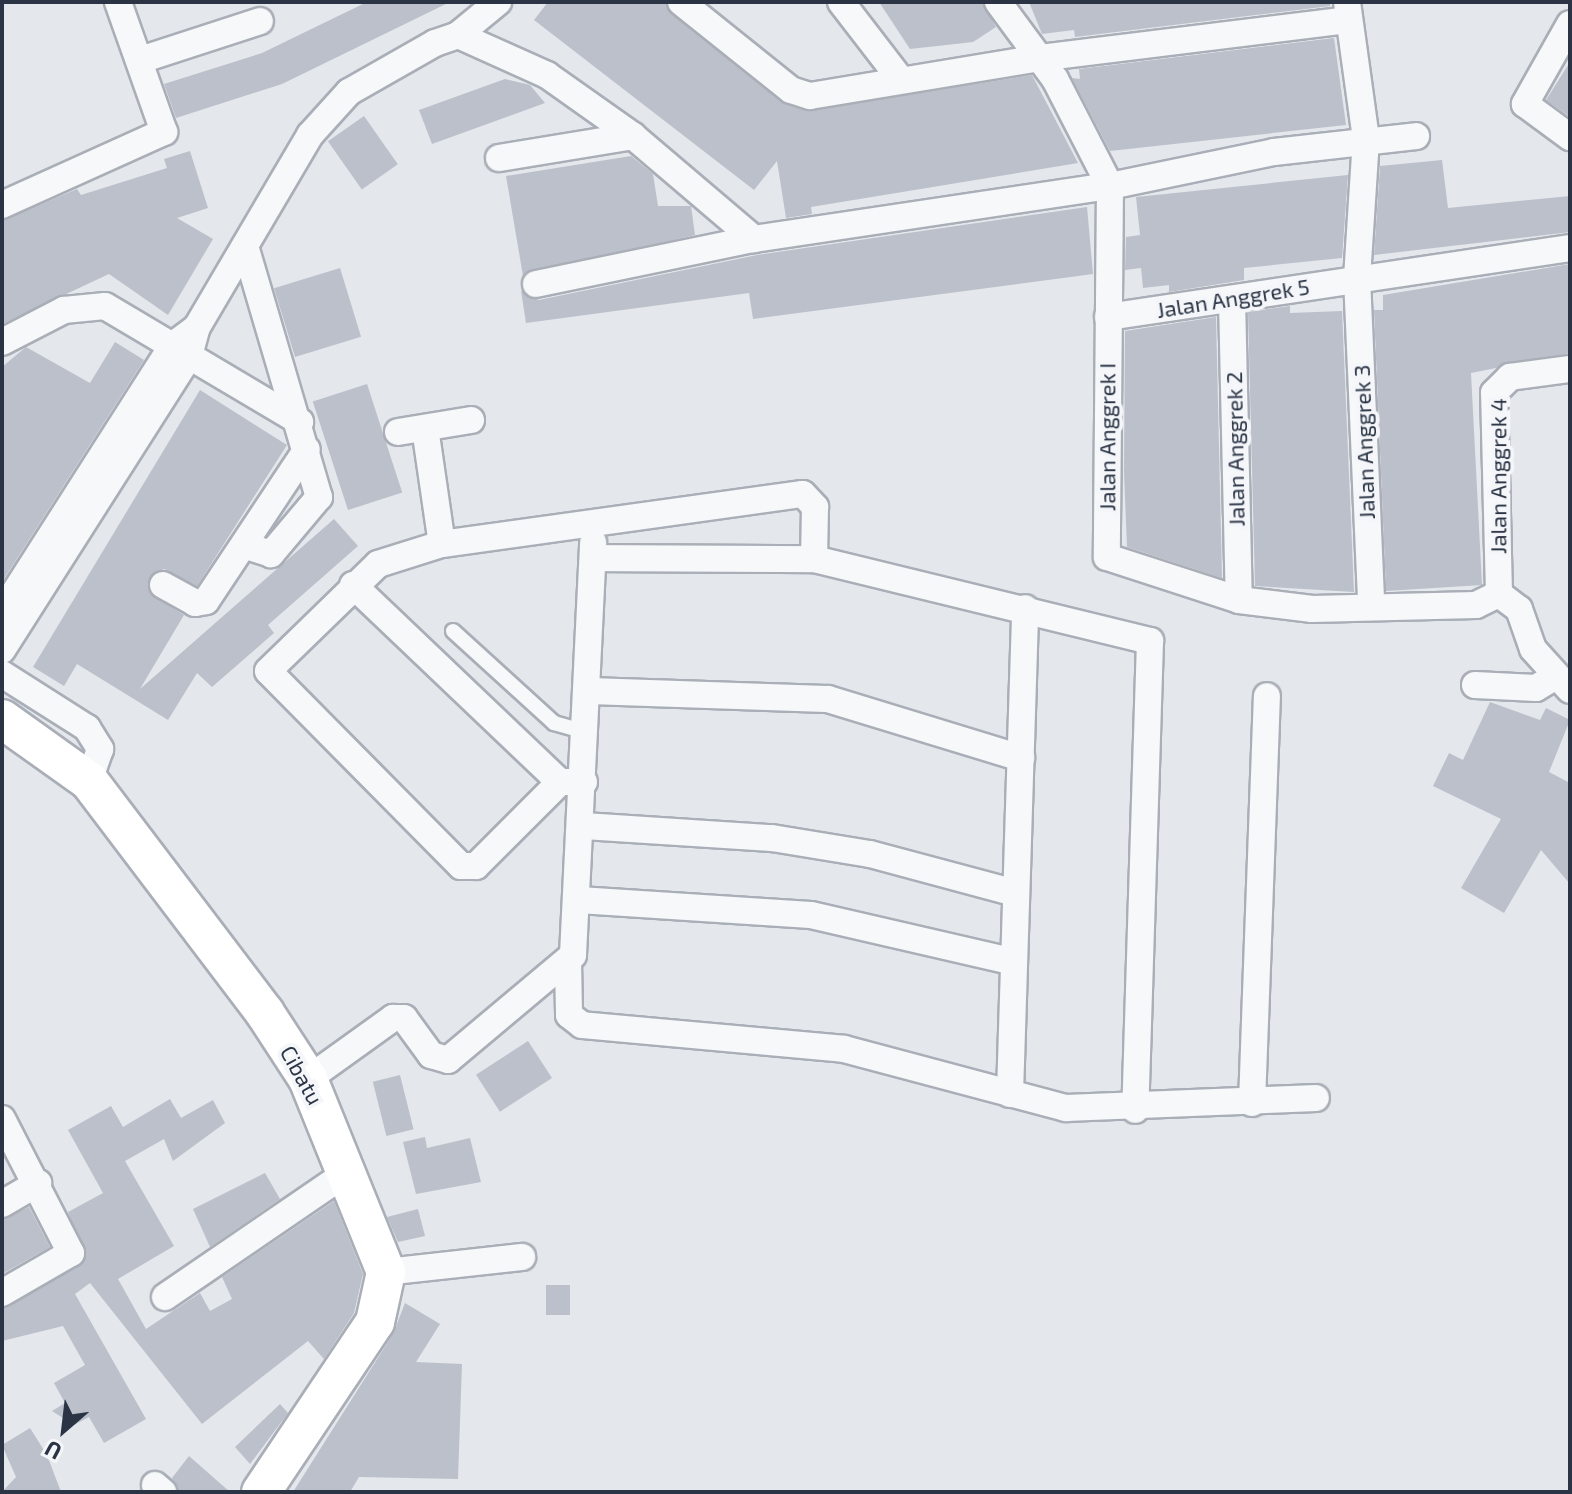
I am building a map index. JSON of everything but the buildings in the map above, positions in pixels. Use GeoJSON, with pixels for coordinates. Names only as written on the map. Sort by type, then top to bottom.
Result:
{"type":"FeatureCollection","features":[{"type":"Feature","properties":{"kind":"street"},"geometry":{"type":"LineString","coordinates":[[2,205],[157,139],[163,124],[118,2]]}},
{"type":"Feature","properties":{"kind":"street"},"geometry":{"type":"LineString","coordinates":[[2,612],[197,327],[329,109],[375,75],[458,35],[498,2]]}},
{"type":"Feature","properties":{"kind":"street"},"geometry":{"type":"LineString","coordinates":[[681,2],[802,94],[1348,11]]}},
{"type":"Feature","properties":{"kind":"street"},"geometry":{"type":"LineString","coordinates":[[841,2],[901,80]]}},
{"type":"Feature","properties":{"kind":"street"},"geometry":{"type":"LineString","coordinates":[[998,2],[1039,58],[1110,186]]}},
{"type":"Feature","properties":{"kind":"street","name":"Jalan Anggrek 3"},"geometry":{"type":"LineString","coordinates":[[1348,11],[1366,139],[1357,278],[1371,605]]}},
{"type":"Feature","properties":{"kind":"street"},"geometry":{"type":"LineString","coordinates":[[140,60],[260,21]]}},
{"type":"Feature","properties":{"kind":"street"},"geometry":{"type":"LineString","coordinates":[[1570,24],[1525,104],[1570,137]]}},
{"type":"Feature","properties":{"kind":"street"},"geometry":{"type":"LineString","coordinates":[[458,35],[547,75],[633,136],[754,239]]}},
{"type":"Feature","properties":{"kind":"street"},"geometry":{"type":"LineString","coordinates":[[499,158],[633,136]]}},
{"type":"Feature","properties":{"kind":"street"},"geometry":{"type":"LineString","coordinates":[[536,284],[754,239],[1110,186],[1366,139],[1416,136]]}},
{"type":"Feature","properties":{"kind":"street","name":"Jalan Anggrek I"},"geometry":{"type":"LineString","coordinates":[[1110,186],[1107,557],[1239,600]]}},
{"type":"Feature","properties":{"kind":"street"},"geometry":{"type":"LineString","coordinates":[[245,246],[318,484],[315,508],[271,554],[246,546]]}},
{"type":"Feature","properties":{"kind":"street","name":"Jalan Anggrek 5"},"geometry":{"type":"LineString","coordinates":[[1108,317],[1570,248]]}},
{"type":"Feature","properties":{"kind":"street","name":"Jalan Anggrek 2"},"geometry":{"type":"LineString","coordinates":[[1232,299],[1239,600]]}},
{"type":"Feature","properties":{"kind":"street"},"geometry":{"type":"LineString","coordinates":[[2,342],[88,304],[105,306],[300,422]]}},
{"type":"Feature","properties":{"kind":"street"},"geometry":{"type":"LineString","coordinates":[[2,650],[180,351]]}},
{"type":"Feature","properties":{"kind":"street","name":"Jalan Anggrek 4"},"geometry":{"type":"LineString","coordinates":[[1499,594],[1494,393],[1510,377],[1570,369]]}},
{"type":"Feature","properties":{"kind":"street"},"geometry":{"type":"LineString","coordinates":[[398,432],[471,420]]}},
{"type":"Feature","properties":{"kind":"street"},"geometry":{"type":"LineString","coordinates":[[425,428],[442,544]]}},
{"type":"Feature","properties":{"kind":"street"},"geometry":{"type":"LineString","coordinates":[[163,585],[201,604],[246,546],[307,449]]}},
{"type":"Feature","properties":{"kind":"street"},"geometry":{"type":"LineString","coordinates":[[572,782],[476,866],[461,866],[270,677],[272,664],[378,564],[442,544],[592,527],[803,494],[815,507],[814,559]]}},
{"type":"Feature","properties":{"kind":"street"},"geometry":{"type":"LineString","coordinates":[[592,527],[586,732],[572,782],[584,826],[579,900],[568,961],[569,1015],[582,1025],[844,1049],[1066,1108],[1135,1110],[1316,1098]]}},
{"type":"Feature","properties":{"kind":"street"},"geometry":{"type":"LineString","coordinates":[[593,558],[814,559],[1025,608],[1150,641],[1135,1110]]}},
{"type":"Feature","properties":{"kind":"street"},"geometry":{"type":"LineString","coordinates":[[353,585],[572,782]]}},
{"type":"Feature","properties":{"kind":"street"},"geometry":{"type":"LineString","coordinates":[[1239,600],[1312,609],[1371,605],[1476,605],[1499,594],[1519,609],[1533,649],[1562,683],[1536,688],[1475,685]]}},
{"type":"Feature","properties":{"kind":"street"},"geometry":{"type":"LineString","coordinates":[[1010,1094],[1025,608]]}},
{"type":"Feature","properties":{"kind":"street"},"geometry":{"type":"LineString","coordinates":[[2,674],[87,728],[100,749],[89,781]]}},
{"type":"Feature","properties":{"kind":"street"},"geometry":{"type":"LineString","coordinates":[[588,691],[828,699],[1021,758]]}},
{"type":"Feature","properties":{"kind":"street"},"geometry":{"type":"LineString","coordinates":[[1252,1103],[1267,696]]}},
{"type":"Feature","properties":{"kind":"street","name":"Cibatu"},"geometry":{"type":"LineString","coordinates":[[3,721],[89,781],[308,1079],[349,1171],[386,1272]]}},
{"type":"Feature","properties":{"kind":"street"},"geometry":{"type":"LineString","coordinates":[[584,826],[800,843],[1016,893]]}},
{"type":"Feature","properties":{"kind":"street"},"geometry":{"type":"LineString","coordinates":[[579,900],[811,915],[1014,962]]}},
{"type":"Feature","properties":{"kind":"street"},"geometry":{"type":"LineString","coordinates":[[308,1079],[393,1018],[404,1018],[431,1055],[448,1060],[568,961]]}},
{"type":"Feature","properties":{"kind":"street"},"geometry":{"type":"LineString","coordinates":[[2,1119],[38,1183],[71,1253],[2,1293]]}},
{"type":"Feature","properties":{"kind":"street"},"geometry":{"type":"LineString","coordinates":[[165,1297],[349,1171]]}},
{"type":"Feature","properties":{"kind":"street"},"geometry":{"type":"LineString","coordinates":[[2,1204],[38,1183]]}},
{"type":"Feature","properties":{"kind":"street"},"geometry":{"type":"LineString","coordinates":[[261,1492],[375,1322],[386,1272],[522,1257]]}},
{"type":"Feature","properties":{"kind":"lane"},"geometry":{"type":"LineString","coordinates":[[453,631],[554,723],[586,732]]}}]}
